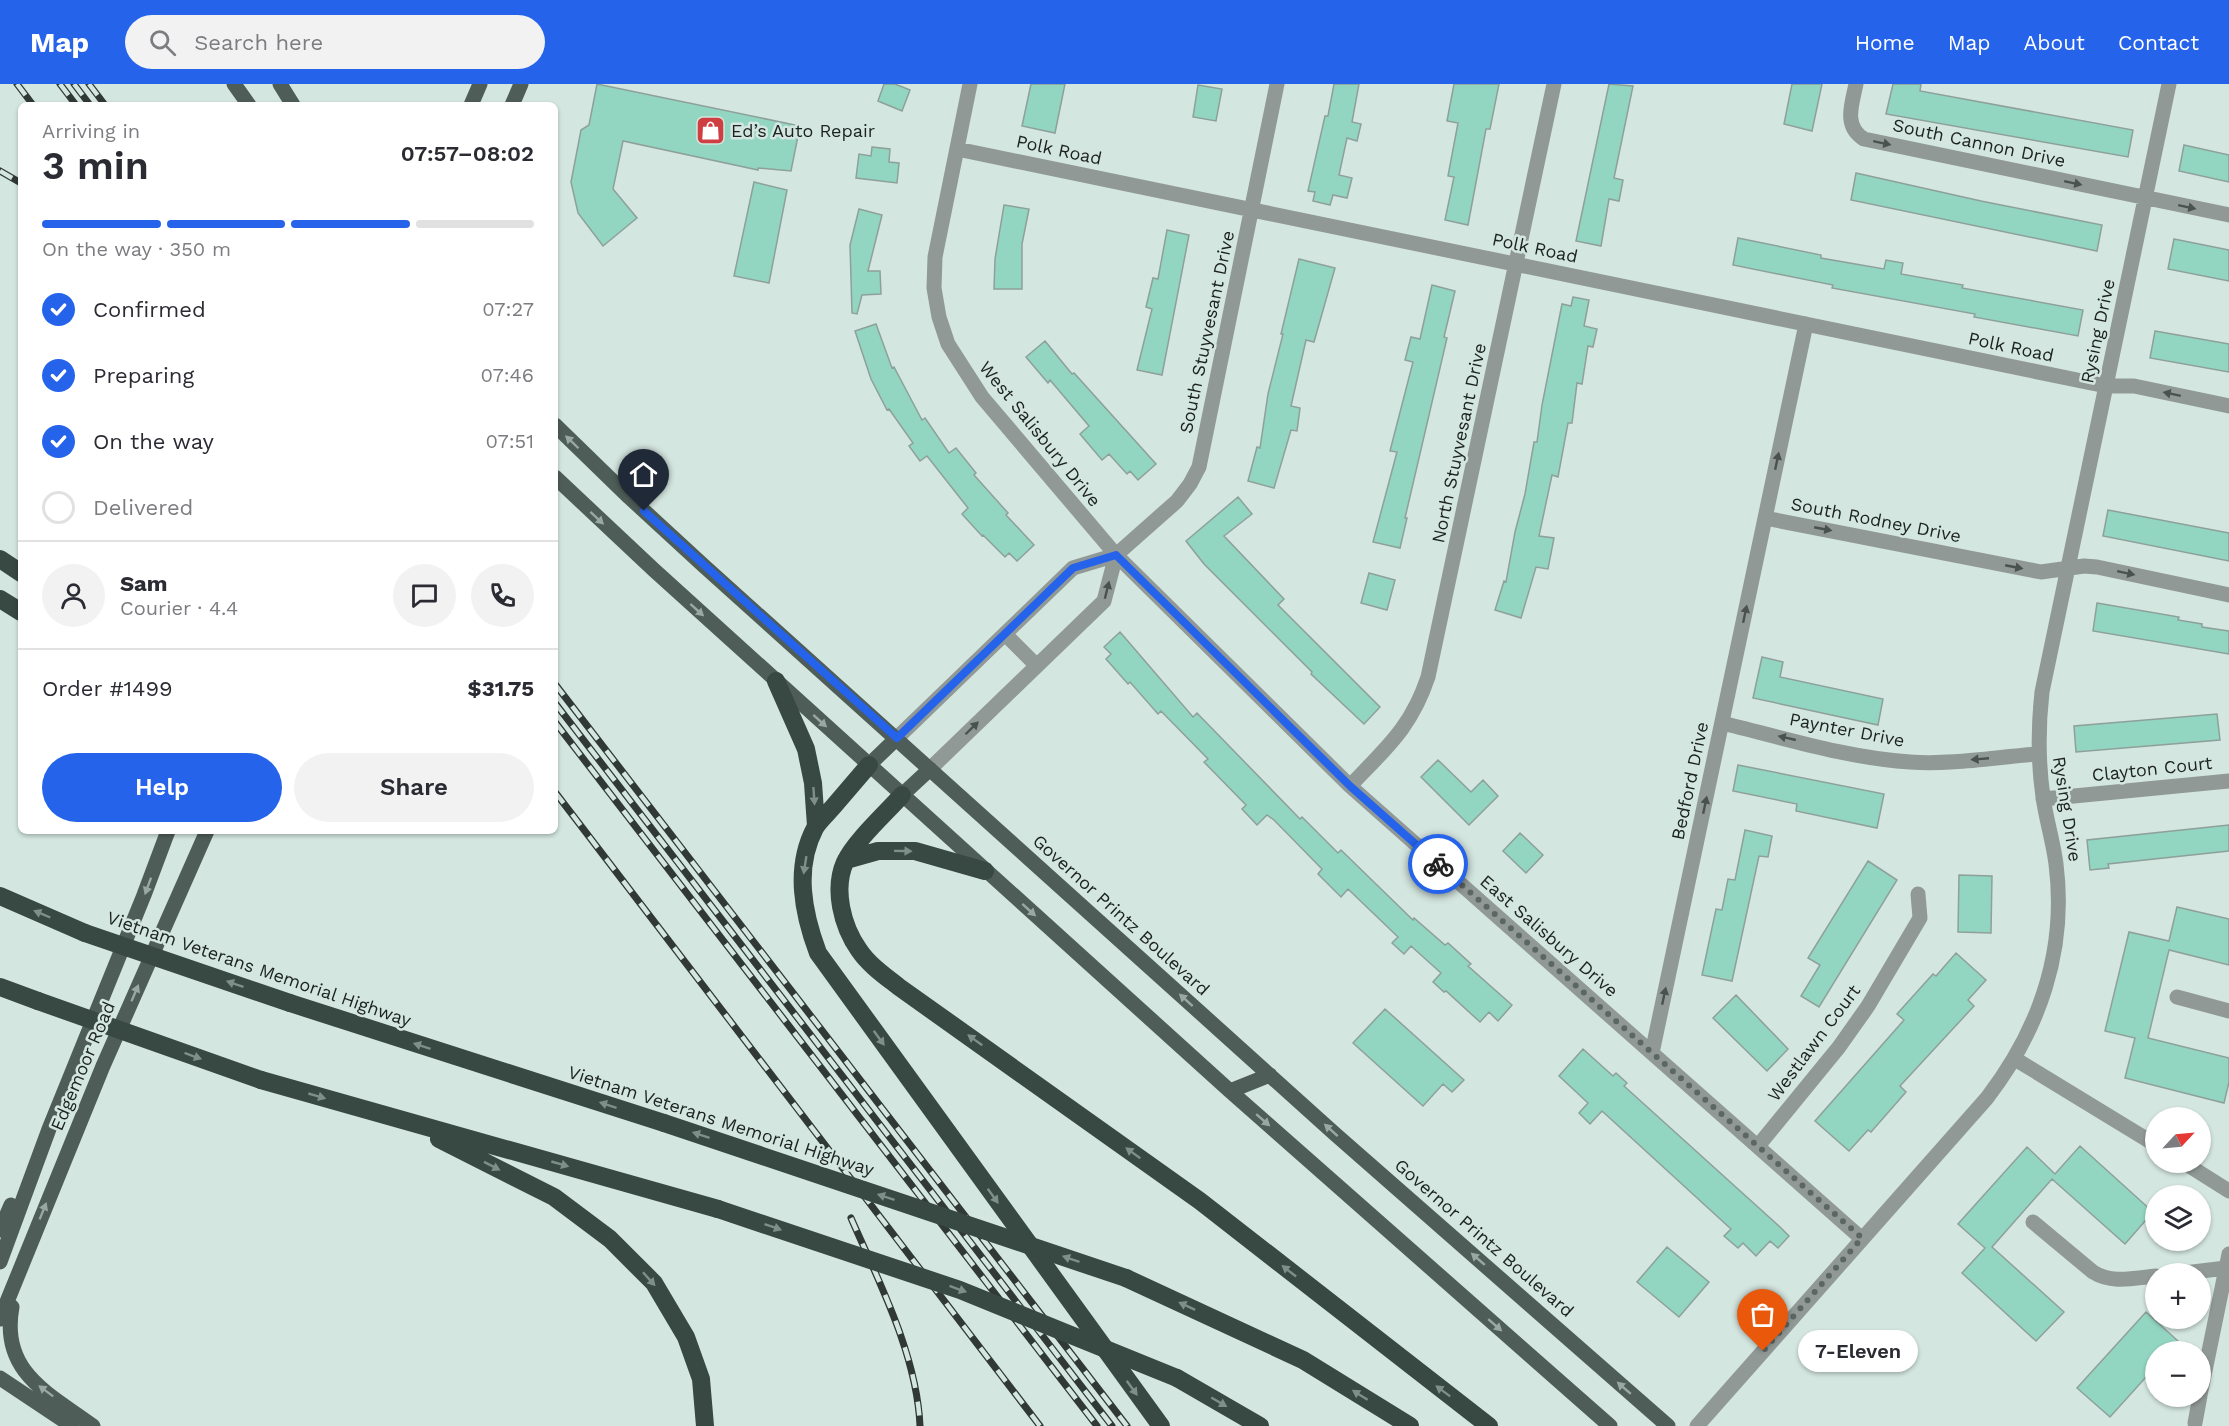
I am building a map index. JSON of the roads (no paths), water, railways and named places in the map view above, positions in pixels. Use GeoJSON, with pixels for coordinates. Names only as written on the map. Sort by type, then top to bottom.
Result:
{"type":"FeatureCollection","features":[{"type":"Feature","properties":{"kind":"highway"},"geometry":{"type":"LineString","coordinates":[[0,558],[18,571]]}},
{"type":"Feature","properties":{"kind":"highway"},"geometry":{"type":"LineString","coordinates":[[0,599],[18,610]]}},
{"type":"Feature","properties":{"kind":"highway"},"geometry":{"type":"LineString","coordinates":[[776,681],[806,749],[813,783],[816,826],[805,861],[802,887],[804,909],[818,953],[1161,1426]]}},
{"type":"Feature","properties":{"kind":"highway"},"geometry":{"type":"LineString","coordinates":[[816,826],[869,765]]}},
{"type":"Feature","properties":{"kind":"highway"},"geometry":{"type":"LineString","coordinates":[[902,795],[846,860],[840,888],[842,913],[847,929],[859,950],[873,966],[899,987],[1200,1201],[1489,1426]]}},
{"type":"Feature","properties":{"kind":"highway"},"geometry":{"type":"LineString","coordinates":[[846,860],[878,851],[915,851],[986,870]]}},
{"type":"Feature","properties":{"kind":"highway","name":"Vietnam Veterans Memorial Highway"},"geometry":{"type":"LineString","coordinates":[[0,896],[85,933],[290,1004],[664,1123],[1126,1278],[1302,1360],[1410,1426]]}},
{"type":"Feature","properties":{"kind":"highway"},"geometry":{"type":"LineString","coordinates":[[0,987],[261,1080],[718,1209],[960,1290],[1177,1378],[1260,1426]]}},
{"type":"Feature","properties":{"kind":"highway"},"geometry":{"type":"LineString","coordinates":[[403,1120],[554,1197],[610,1239],[654,1283],[686,1337],[701,1379],[705,1426]]}},
{"type":"Feature","properties":{"kind":"main road"},"geometry":{"type":"LineString","coordinates":[[234,84],[247,102]]}},
{"type":"Feature","properties":{"kind":"main road"},"geometry":{"type":"LineString","coordinates":[[280,84],[291,102]]}},
{"type":"Feature","properties":{"kind":"main road"},"geometry":{"type":"LineString","coordinates":[[472,102],[480,84]]}},
{"type":"Feature","properties":{"kind":"main road"},"geometry":{"type":"LineString","coordinates":[[513,102],[521,84]]}},
{"type":"Feature","properties":{"kind":"main road","name":"Governor Printz Boulevard"},"geometry":{"type":"LineString","coordinates":[[558,428],[629,497],[1270,1075],[1668,1426]]}},
{"type":"Feature","properties":{"kind":"main road"},"geometry":{"type":"LineString","coordinates":[[558,480],[776,681],[1230,1091],[1610,1426]]}},
{"type":"Feature","properties":{"kind":"main road","name":"South Stuyvesant Drive"},"geometry":{"type":"LineString","coordinates":[[869,765],[897,738]]}},
{"type":"Feature","properties":{"kind":"main road"},"geometry":{"type":"LineString","coordinates":[[902,795],[930,769]]}},
{"type":"Feature","properties":{"kind":"main road","name":"Edgemoor Road"},"geometry":{"type":"LineString","coordinates":[[0,1262],[49,1130],[167,834]]}},
{"type":"Feature","properties":{"kind":"main road","name":"Edgemoor Road"},"geometry":{"type":"LineString","coordinates":[[0,1319],[103,1066],[206,834]]}},
{"type":"Feature","properties":{"kind":"main road"},"geometry":{"type":"LineString","coordinates":[[1230,1091],[1270,1075]]}},
{"type":"Feature","properties":{"kind":"main road"},"geometry":{"type":"LineString","coordinates":[[0,1230],[49,1130]]}},
{"type":"Feature","properties":{"kind":"main road"},"geometry":{"type":"LineString","coordinates":[[21,1266],[8,1322],[12,1352],[22,1371],[32,1381],[93,1426]]}},
{"type":"Feature","properties":{"kind":"main road"},"geometry":{"type":"LineString","coordinates":[[0,1378],[72,1426]]}},
{"type":"Feature","properties":{"kind":"street","name":"West Salisbury Drive"},"geometry":{"type":"LineString","coordinates":[[970,84],[934,257],[934,288],[939,317],[948,344],[982,397],[1116,555]]}},
{"type":"Feature","properties":{"kind":"street","name":"South Stuyvesant Drive"},"geometry":{"type":"LineString","coordinates":[[897,738],[1073,568],[1116,555],[1177,501],[1191,484],[1199,467],[1277,84]]}},
{"type":"Feature","properties":{"kind":"street","name":"North Stuyvesant Drive"},"geometry":{"type":"LineString","coordinates":[[1350,786],[1399,734],[1410,719],[1420,702],[1428,677],[1554,84]]}},
{"type":"Feature","properties":{"kind":"street","name":"South Cannon Drive"},"geometry":{"type":"LineString","coordinates":[[1857,84],[1850,115],[1856,134],[1864,139],[2229,215]]}},
{"type":"Feature","properties":{"kind":"street","name":"Rysing Drive"},"geometry":{"type":"LineString","coordinates":[[1697,1426],[1975,1112],[2015,1059],[2030,1030],[2047,987],[2057,935],[2058,904],[2056,863],[2043,799],[2038,754],[2042,692],[2169,84]]}},
{"type":"Feature","properties":{"kind":"street","name":"Polk Road"},"geometry":{"type":"LineString","coordinates":[[957,149],[2106,386],[2134,386],[2229,406]]}},
{"type":"Feature","properties":{"kind":"street","name":"South Rodney Drive"},"geometry":{"type":"LineString","coordinates":[[1806,324],[1765,518],[2042,572],[2084,566],[2097,567],[2229,595]]}},
{"type":"Feature","properties":{"kind":"street","name":"Bedford Drive"},"geometry":{"type":"LineString","coordinates":[[1652,1053],[1765,518]]}},
{"type":"Feature","properties":{"kind":"street"},"geometry":{"type":"LineString","coordinates":[[930,769],[1104,601],[1116,555]]}},
{"type":"Feature","properties":{"kind":"street","name":"East Salisbury Drive"},"geometry":{"type":"LineString","coordinates":[[1116,555],[1350,786],[1862,1238]]}},
{"type":"Feature","properties":{"kind":"street"},"geometry":{"type":"LineString","coordinates":[[1005,634],[1037,666]]}},
{"type":"Feature","properties":{"kind":"street","name":"Paynter Drive"},"geometry":{"type":"LineString","coordinates":[[1722,723],[1894,761],[1937,762],[2038,754]]}},
{"type":"Feature","properties":{"kind":"street","name":"Clayton Court"},"geometry":{"type":"LineString","coordinates":[[2043,799],[2229,781]]}},
{"type":"Feature","properties":{"kind":"street","name":"Westlawn Court"},"geometry":{"type":"LineString","coordinates":[[1758,1146],[1839,1047],[1868,1006],[1920,918],[1918,894]]}},
{"type":"Feature","properties":{"kind":"street"},"geometry":{"type":"LineString","coordinates":[[2177,997],[2229,1011]]}},
{"type":"Feature","properties":{"kind":"street"},"geometry":{"type":"LineString","coordinates":[[2015,1059],[2145,1138]]}},
{"type":"Feature","properties":{"kind":"street"},"geometry":{"type":"LineString","coordinates":[[2200,1173],[2229,1191]]}},
{"type":"Feature","properties":{"kind":"street"},"geometry":{"type":"LineString","coordinates":[[2033,1222],[2102,1277],[2118,1280],[2145,1277]]}},
{"type":"Feature","properties":{"kind":"street"},"geometry":{"type":"LineString","coordinates":[[2211,1265],[2228,1261],[2211,1343]]}},
{"type":"Feature","properties":{"kind":"street"},"geometry":{"type":"LineString","coordinates":[[2195,1423],[2198,1407]]}},
{"type":"Feature","properties":{"kind":"railway"},"geometry":{"type":"LineString","coordinates":[[17,84],[31,102]]}},
{"type":"Feature","properties":{"kind":"railway"},"geometry":{"type":"LineString","coordinates":[[60,84],[74,102]]}},
{"type":"Feature","properties":{"kind":"railway"},"geometry":{"type":"LineString","coordinates":[[74,84],[88,102]]}},
{"type":"Feature","properties":{"kind":"railway"},"geometry":{"type":"LineString","coordinates":[[89,84],[103,102]]}},
{"type":"Feature","properties":{"kind":"railway"},"geometry":{"type":"LineString","coordinates":[[0,171],[18,181]]}},
{"type":"Feature","properties":{"kind":"railway"},"geometry":{"type":"LineString","coordinates":[[558,688],[1127,1426]]}},
{"type":"Feature","properties":{"kind":"railway"},"geometry":{"type":"LineString","coordinates":[[558,707],[1112,1426]]}},
{"type":"Feature","properties":{"kind":"railway"},"geometry":{"type":"LineString","coordinates":[[558,726],[1097,1426]]}},
{"type":"Feature","properties":{"kind":"railway"},"geometry":{"type":"LineString","coordinates":[[558,796],[1040,1426]]}},
{"type":"Feature","properties":{"kind":"railway"},"geometry":{"type":"LineString","coordinates":[[851,1218],[895,1319],[904,1346],[912,1373],[920,1426]]}},
{"type":"Feature","properties":{"kind":"place","name":"Ed’s Auto Repair"},"geometry":{"type":"Point","coordinates":[710,131]}},
{"type":"Feature","properties":{"kind":"place","name":"7-Eleven"},"geometry":{"type":"Point","coordinates":[1763,1351]}}]}
